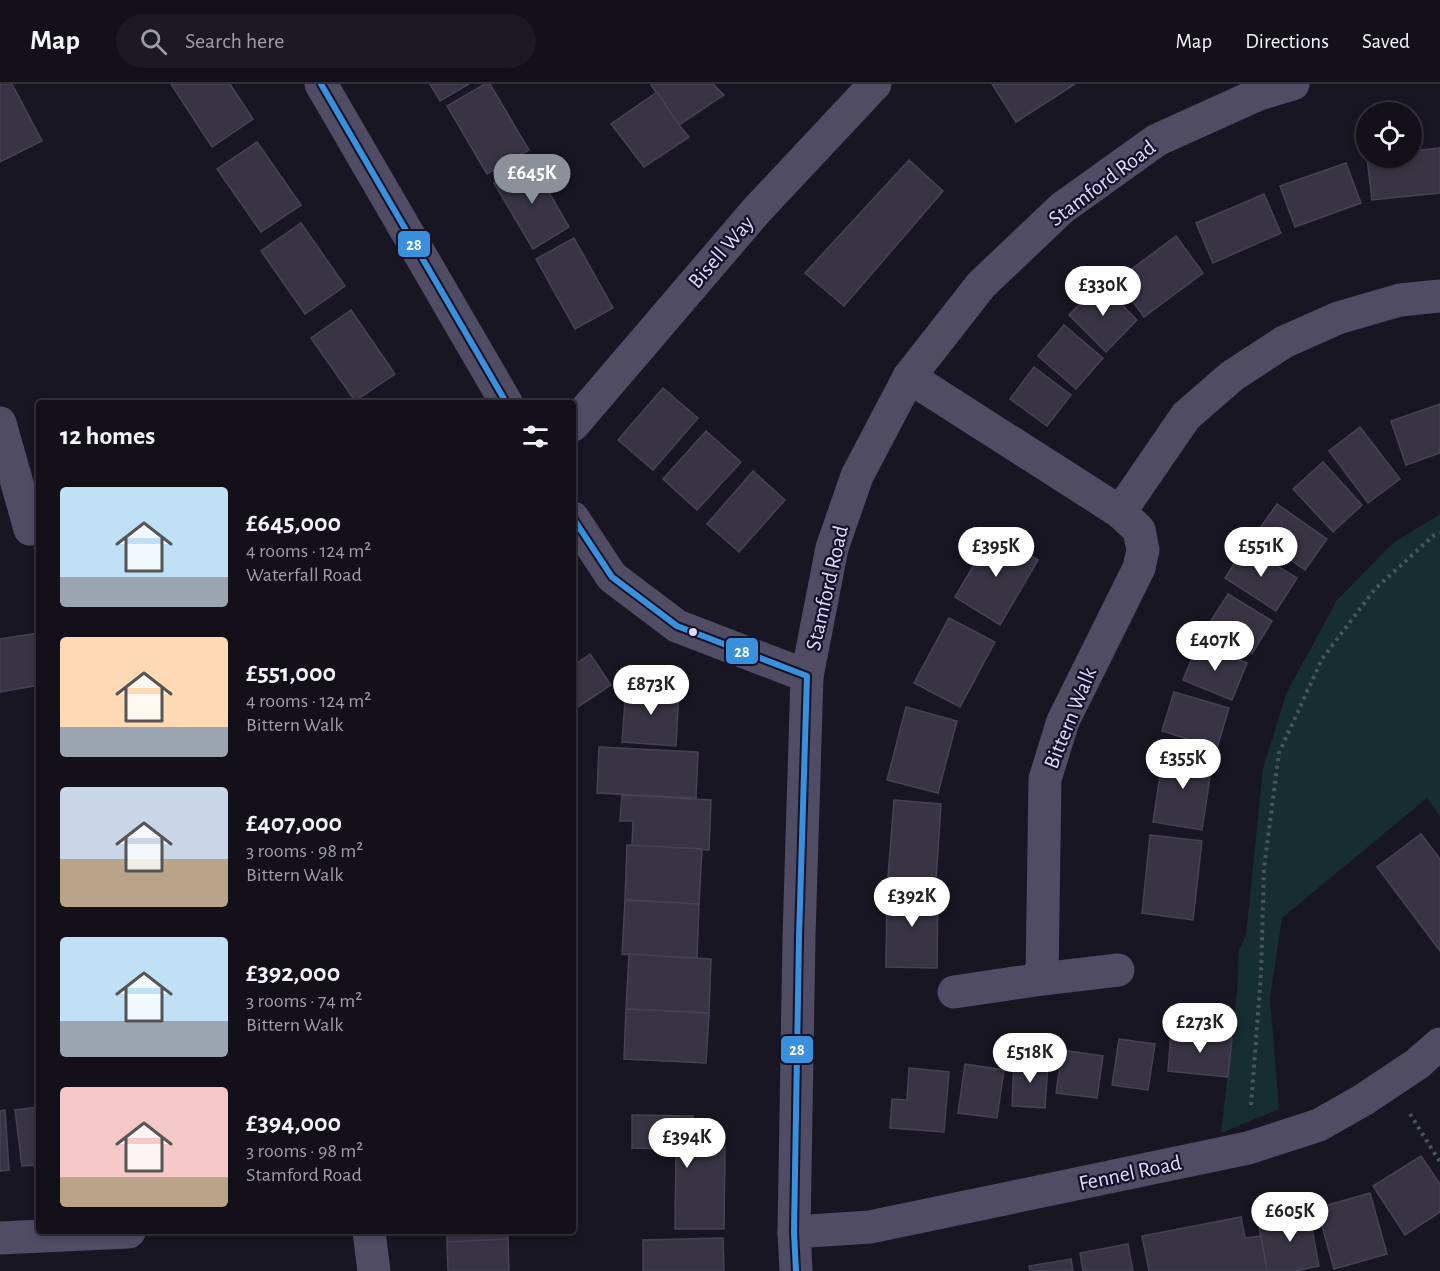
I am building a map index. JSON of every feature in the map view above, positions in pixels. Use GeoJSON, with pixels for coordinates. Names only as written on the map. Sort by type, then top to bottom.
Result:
{"type":"FeatureCollection","features":[{"type":"Feature","properties":{"kind":"street"},"geometry":{"type":"LineString","coordinates":[[321,84],[505,400]]}},
{"type":"Feature","properties":{"kind":"street","name":"Bisell Way"},"geometry":{"type":"LineString","coordinates":[[576,421],[756,211],[875,84]]}},
{"type":"Feature","properties":{"kind":"street","name":"Stamford Road"},"geometry":{"type":"LineString","coordinates":[[796,1271],[794,1232],[799,938],[807,676],[832,548],[857,476],[909,377],[981,285],[1062,208],[1157,140],[1259,94],[1293,84]]}},
{"type":"Feature","properties":{"kind":"street"},"geometry":{"type":"LineString","coordinates":[[1120,512],[1186,416],[1232,376],[1284,342],[1338,318],[1400,300],[1440,296]]}},
{"type":"Feature","properties":{"kind":"street","name":"Bittern Walk"},"geometry":{"type":"LineString","coordinates":[[909,377],[1120,512],[1139,530],[1143,550],[1139,568],[1064,721],[1045,779],[1042,979]]}},
{"type":"Feature","properties":{"kind":"street"},"geometry":{"type":"LineString","coordinates":[[0,423],[30,529]]}},
{"type":"Feature","properties":{"kind":"street"},"geometry":{"type":"LineString","coordinates":[[576,523],[612,577],[677,626],[807,676]]}},
{"type":"Feature","properties":{"kind":"street"},"geometry":{"type":"LineString","coordinates":[[954,992],[1118,970]]}},
{"type":"Feature","properties":{"kind":"street","name":"Fennel Road"},"geometry":{"type":"LineString","coordinates":[[794,1232],[870,1227],[1248,1148],[1319,1125],[1363,1100],[1417,1064],[1440,1044]]}},
{"type":"Feature","properties":{"kind":"street"},"geometry":{"type":"LineString","coordinates":[[0,1238],[86,1234]]}},
{"type":"Feature","properties":{"kind":"street"},"geometry":{"type":"LineString","coordinates":[[369,1234],[374,1271]]}},
{"type":"Feature","properties":{"kind":"path"},"geometry":{"type":"LineString","coordinates":[[1248,1148],[1261,974],[1264,868],[1279,753],[1322,659],[1376,589],[1433,536],[1440,533]]}},
{"type":"Feature","properties":{"kind":"path"},"geometry":{"type":"LineString","coordinates":[[1390,1082],[1440,1162]]}},
{"type":"Feature","properties":{"kind":"green space"},"geometry":{"type":"Polygon","coordinates":[[[1440,514],[1440,817],[1427,798],[1282,918],[1270,998],[1279,1109],[1221,1133],[1237,993],[1239,950],[1246,935],[1263,769],[1286,694],[1337,600],[1392,544],[1440,514]]]}},
{"type":"Feature","properties":{"kind":"building"},"geometry":{"type":"Polygon","coordinates":[[[0,84],[12,84],[42,141],[0,162],[0,84]]]}},
{"type":"Feature","properties":{"kind":"building"},"geometry":{"type":"Polygon","coordinates":[[[171,84],[230,84],[253,119],[212,147],[171,84]]]}},
{"type":"Feature","properties":{"kind":"building"},"geometry":{"type":"Polygon","coordinates":[[[430,84],[469,84],[440,101],[430,84]]]}},
{"type":"Feature","properties":{"kind":"building"},"geometry":{"type":"Polygon","coordinates":[[[485,84],[490,84],[529,150],[487,174],[447,106],[485,84]]]}},
{"type":"Feature","properties":{"kind":"building"},"geometry":{"type":"Polygon","coordinates":[[[713,84],[724,95],[679,125],[651,85],[713,84]]]}},
{"type":"Feature","properties":{"kind":"building"},"geometry":{"type":"Polygon","coordinates":[[[992,84],[1075,84],[1016,122],[992,84]]]}},
{"type":"Feature","properties":{"kind":"building"},"geometry":{"type":"Polygon","coordinates":[[[657,92],[689,137],[644,167],[611,124],[657,92]]]}},
{"type":"Feature","properties":{"kind":"building"},"geometry":{"type":"Polygon","coordinates":[[[257,142],[301,205],[261,232],[217,169],[257,142]]]}},
{"type":"Feature","properties":{"kind":"building"},"geometry":{"type":"Polygon","coordinates":[[[1440,148],[1440,193],[1372,200],[1368,168],[1422,168],[1422,150],[1440,148]]]}},
{"type":"Feature","properties":{"kind":"building"},"geometry":{"type":"Polygon","coordinates":[[[909,160],[943,191],[844,306],[805,273],[909,160]]]}},
{"type":"Feature","properties":{"kind":"building"},"geometry":{"type":"Polygon","coordinates":[[[531,161],[569,227],[533,249],[494,183],[531,161]]]}},
{"type":"Feature","properties":{"kind":"building"},"geometry":{"type":"Polygon","coordinates":[[[1346,163],[1361,203],[1295,227],[1280,186],[1346,163]]]}},
{"type":"Feature","properties":{"kind":"building"},"geometry":{"type":"Polygon","coordinates":[[[1264,194],[1281,233],[1213,263],[1196,223],[1264,194]]]}},
{"type":"Feature","properties":{"kind":"building"},"geometry":{"type":"Polygon","coordinates":[[[301,223],[345,286],[305,314],[261,251],[301,223]]]}},
{"type":"Feature","properties":{"kind":"building"},"geometry":{"type":"Polygon","coordinates":[[[1176,236],[1203,273],[1144,317],[1117,280],[1176,236]]]}},
{"type":"Feature","properties":{"kind":"building"},"geometry":{"type":"Polygon","coordinates":[[[574,238],[613,308],[575,329],[536,259],[574,238]]]}},
{"type":"Feature","properties":{"kind":"building"},"geometry":{"type":"Polygon","coordinates":[[[1100,283],[1137,320],[1106,352],[1069,315],[1100,283]]]}},
{"type":"Feature","properties":{"kind":"building"},"geometry":{"type":"Polygon","coordinates":[[[351,310],[395,374],[354,400],[311,338],[351,310]]]}},
{"type":"Feature","properties":{"kind":"building"},"geometry":{"type":"Polygon","coordinates":[[[1064,325],[1103,358],[1076,389],[1038,356],[1064,325]]]}},
{"type":"Feature","properties":{"kind":"building"},"geometry":{"type":"Polygon","coordinates":[[[1034,367],[1071,395],[1047,426],[1010,399],[1034,367]]]}},
{"type":"Feature","properties":{"kind":"building"},"geometry":{"type":"Polygon","coordinates":[[[663,388],[698,418],[653,470],[618,440],[663,388]]]}},
{"type":"Feature","properties":{"kind":"building"},"geometry":{"type":"Polygon","coordinates":[[[1440,404],[1440,453],[1406,465],[1391,421],[1440,404]]]}},
{"type":"Feature","properties":{"kind":"building"},"geometry":{"type":"Polygon","coordinates":[[[1360,427],[1400,479],[1368,503],[1329,451],[1360,427]]]}},
{"type":"Feature","properties":{"kind":"building"},"geometry":{"type":"Polygon","coordinates":[[[706,431],[741,462],[697,510],[663,479],[706,431]]]}},
{"type":"Feature","properties":{"kind":"building"},"geometry":{"type":"Polygon","coordinates":[[[1323,462],[1362,505],[1333,532],[1293,489],[1323,462]]]}},
{"type":"Feature","properties":{"kind":"building"},"geometry":{"type":"Polygon","coordinates":[[[753,471],[785,500],[739,552],[707,524],[753,471]]]}},
{"type":"Feature","properties":{"kind":"building"},"geometry":{"type":"Polygon","coordinates":[[[1277,504],[1327,539],[1305,570],[1255,535],[1277,504]]]}},
{"type":"Feature","properties":{"kind":"building"},"geometry":{"type":"Polygon","coordinates":[[[993,532],[1038,560],[1000,625],[955,597],[993,532]]]}},
{"type":"Feature","properties":{"kind":"building"},"geometry":{"type":"Polygon","coordinates":[[[1245,546],[1297,578],[1276,611],[1225,578],[1245,546]]]}},
{"type":"Feature","properties":{"kind":"building"},"geometry":{"type":"Polygon","coordinates":[[[1228,594],[1272,621],[1252,654],[1207,627],[1228,594]]]}},
{"type":"Feature","properties":{"kind":"building"},"geometry":{"type":"Polygon","coordinates":[[[949,618],[995,642],[960,707],[914,683],[949,618]]]}},
{"type":"Feature","properties":{"kind":"building"},"geometry":{"type":"Polygon","coordinates":[[[36,633],[36,686],[0,692],[0,639],[36,633]]]}},
{"type":"Feature","properties":{"kind":"building"},"geometry":{"type":"Polygon","coordinates":[[[1198,643],[1247,663],[1232,700],[1183,680],[1198,643]]]}},
{"type":"Feature","properties":{"kind":"building"},"geometry":{"type":"Polygon","coordinates":[[[590,654],[611,685],[576,708],[576,662],[590,654]]]}},
{"type":"Feature","properties":{"kind":"building"},"geometry":{"type":"Polygon","coordinates":[[[626,687],[679,690],[676,746],[622,742],[626,687]]]}},
{"type":"Feature","properties":{"kind":"building"},"geometry":{"type":"Polygon","coordinates":[[[1174,692],[1229,708],[1217,748],[1162,731],[1174,692]]]}},
{"type":"Feature","properties":{"kind":"building"},"geometry":{"type":"Polygon","coordinates":[[[906,707],[957,721],[938,793],[887,780],[906,707]]]}},
{"type":"Feature","properties":{"kind":"building"},"geometry":{"type":"Polygon","coordinates":[[[599,747],[698,752],[696,798],[597,793],[599,747]]]}},
{"type":"Feature","properties":{"kind":"building"},"geometry":{"type":"Polygon","coordinates":[[[1164,749],[1213,757],[1202,830],[1153,822],[1164,749]]]}},
{"type":"Feature","properties":{"kind":"building"},"geometry":{"type":"Polygon","coordinates":[[[622,795],[711,800],[709,850],[632,846],[633,821],[620,821],[622,795]]]}},
{"type":"Feature","properties":{"kind":"building"},"geometry":{"type":"Polygon","coordinates":[[[894,800],[941,804],[936,881],[888,877],[894,800]]]}},
{"type":"Feature","properties":{"kind":"building"},"geometry":{"type":"Polygon","coordinates":[[[1421,834],[1440,859],[1440,951],[1377,867],[1421,834]]]}},
{"type":"Feature","properties":{"kind":"building"},"geometry":{"type":"Polygon","coordinates":[[[1150,835],[1202,841],[1193,920],[1142,913],[1150,835]]]}},
{"type":"Feature","properties":{"kind":"building"},"geometry":{"type":"Polygon","coordinates":[[[627,845],[702,849],[699,904],[625,900],[627,845]]]}},
{"type":"Feature","properties":{"kind":"building"},"geometry":{"type":"Polygon","coordinates":[[[887,889],[938,890],[937,968],[886,967],[887,889]]]}},
{"type":"Feature","properties":{"kind":"building"},"geometry":{"type":"Polygon","coordinates":[[[625,900],[699,904],[697,958],[622,954],[625,900]]]}},
{"type":"Feature","properties":{"kind":"building"},"geometry":{"type":"Polygon","coordinates":[[[629,954],[711,959],[709,1013],[626,1009],[629,954]]]}},
{"type":"Feature","properties":{"kind":"building"},"geometry":{"type":"Polygon","coordinates":[[[626,1009],[709,1013],[706,1063],[624,1059],[626,1009]]]}},
{"type":"Feature","properties":{"kind":"building"},"geometry":{"type":"Polygon","coordinates":[[[1171,1032],[1232,1038],[1228,1077],[1168,1071],[1171,1032]]]}},
{"type":"Feature","properties":{"kind":"building"},"geometry":{"type":"Polygon","coordinates":[[[1119,1039],[1155,1044],[1148,1090],[1112,1085],[1119,1039]]]}},
{"type":"Feature","properties":{"kind":"building"},"geometry":{"type":"Polygon","coordinates":[[[1062,1050],[1103,1056],[1097,1098],[1056,1093],[1062,1050]]]}},
{"type":"Feature","properties":{"kind":"building"},"geometry":{"type":"Polygon","coordinates":[[[1014,1060],[1048,1063],[1045,1108],[1012,1106],[1014,1060]]]}},
{"type":"Feature","properties":{"kind":"building"},"geometry":{"type":"Polygon","coordinates":[[[965,1064],[1004,1070],[997,1118],[958,1113],[965,1064]]]}},
{"type":"Feature","properties":{"kind":"building"},"geometry":{"type":"Polygon","coordinates":[[[909,1068],[949,1072],[944,1132],[890,1128],[892,1099],[907,1100],[909,1068]]]}},
{"type":"Feature","properties":{"kind":"building"},"geometry":{"type":"Polygon","coordinates":[[[36,1107],[36,1165],[22,1166],[15,1110],[36,1107]]]}},
{"type":"Feature","properties":{"kind":"building"},"geometry":{"type":"Polygon","coordinates":[[[5,1110],[9,1170],[0,1171],[0,1111],[5,1110]]]}},
{"type":"Feature","properties":{"kind":"building"},"geometry":{"type":"Polygon","coordinates":[[[632,1115],[693,1116],[692,1147],[725,1147],[724,1229],[675,1229],[676,1149],[632,1148],[632,1115]]]}},
{"type":"Feature","properties":{"kind":"building"},"geometry":{"type":"Polygon","coordinates":[[[1421,1156],[1440,1184],[1440,1212],[1405,1235],[1373,1186],[1421,1156]]]}},
{"type":"Feature","properties":{"kind":"building"},"geometry":{"type":"Polygon","coordinates":[[[1370,1193],[1387,1254],[1334,1269],[1317,1208],[1370,1193]]]}},
{"type":"Feature","properties":{"kind":"building"},"geometry":{"type":"Polygon","coordinates":[[[1308,1208],[1319,1266],[1295,1271],[1267,1271],[1259,1227],[1282,1222],[1281,1212],[1308,1208]]]}},
{"type":"Feature","properties":{"kind":"building"},"geometry":{"type":"Polygon","coordinates":[[[1241,1217],[1245,1238],[1261,1236],[1267,1271],[1149,1271],[1142,1236],[1241,1217]]]}},
{"type":"Feature","properties":{"kind":"building"},"geometry":{"type":"Polygon","coordinates":[[[447,1234],[508,1234],[508,1239],[447,1242],[447,1234]]]}},
{"type":"Feature","properties":{"kind":"building"},"geometry":{"type":"Polygon","coordinates":[[[723,1238],[724,1271],[643,1271],[643,1240],[723,1238]]]}},
{"type":"Feature","properties":{"kind":"building"},"geometry":{"type":"Polygon","coordinates":[[[508,1239],[509,1271],[448,1271],[447,1242],[508,1239]]]}},
{"type":"Feature","properties":{"kind":"building"},"geometry":{"type":"Polygon","coordinates":[[[1128,1244],[1133,1271],[1083,1271],[1080,1253],[1128,1244]]]}},
{"type":"Feature","properties":{"kind":"building"},"geometry":{"type":"Polygon","coordinates":[[[1071,1259],[1073,1271],[1030,1271],[1029,1266],[1071,1259]]]}},
{"type":"Feature","properties":{"kind":"transit line","name":"28"},"geometry":{"type":"LineString","coordinates":[[321,84],[505,400]]}},
{"type":"Feature","properties":{"kind":"transit line","name":"28"},"geometry":{"type":"LineString","coordinates":[[576,523],[612,577],[677,626],[807,676],[799,937],[794,1232],[796,1271]]}}]}
